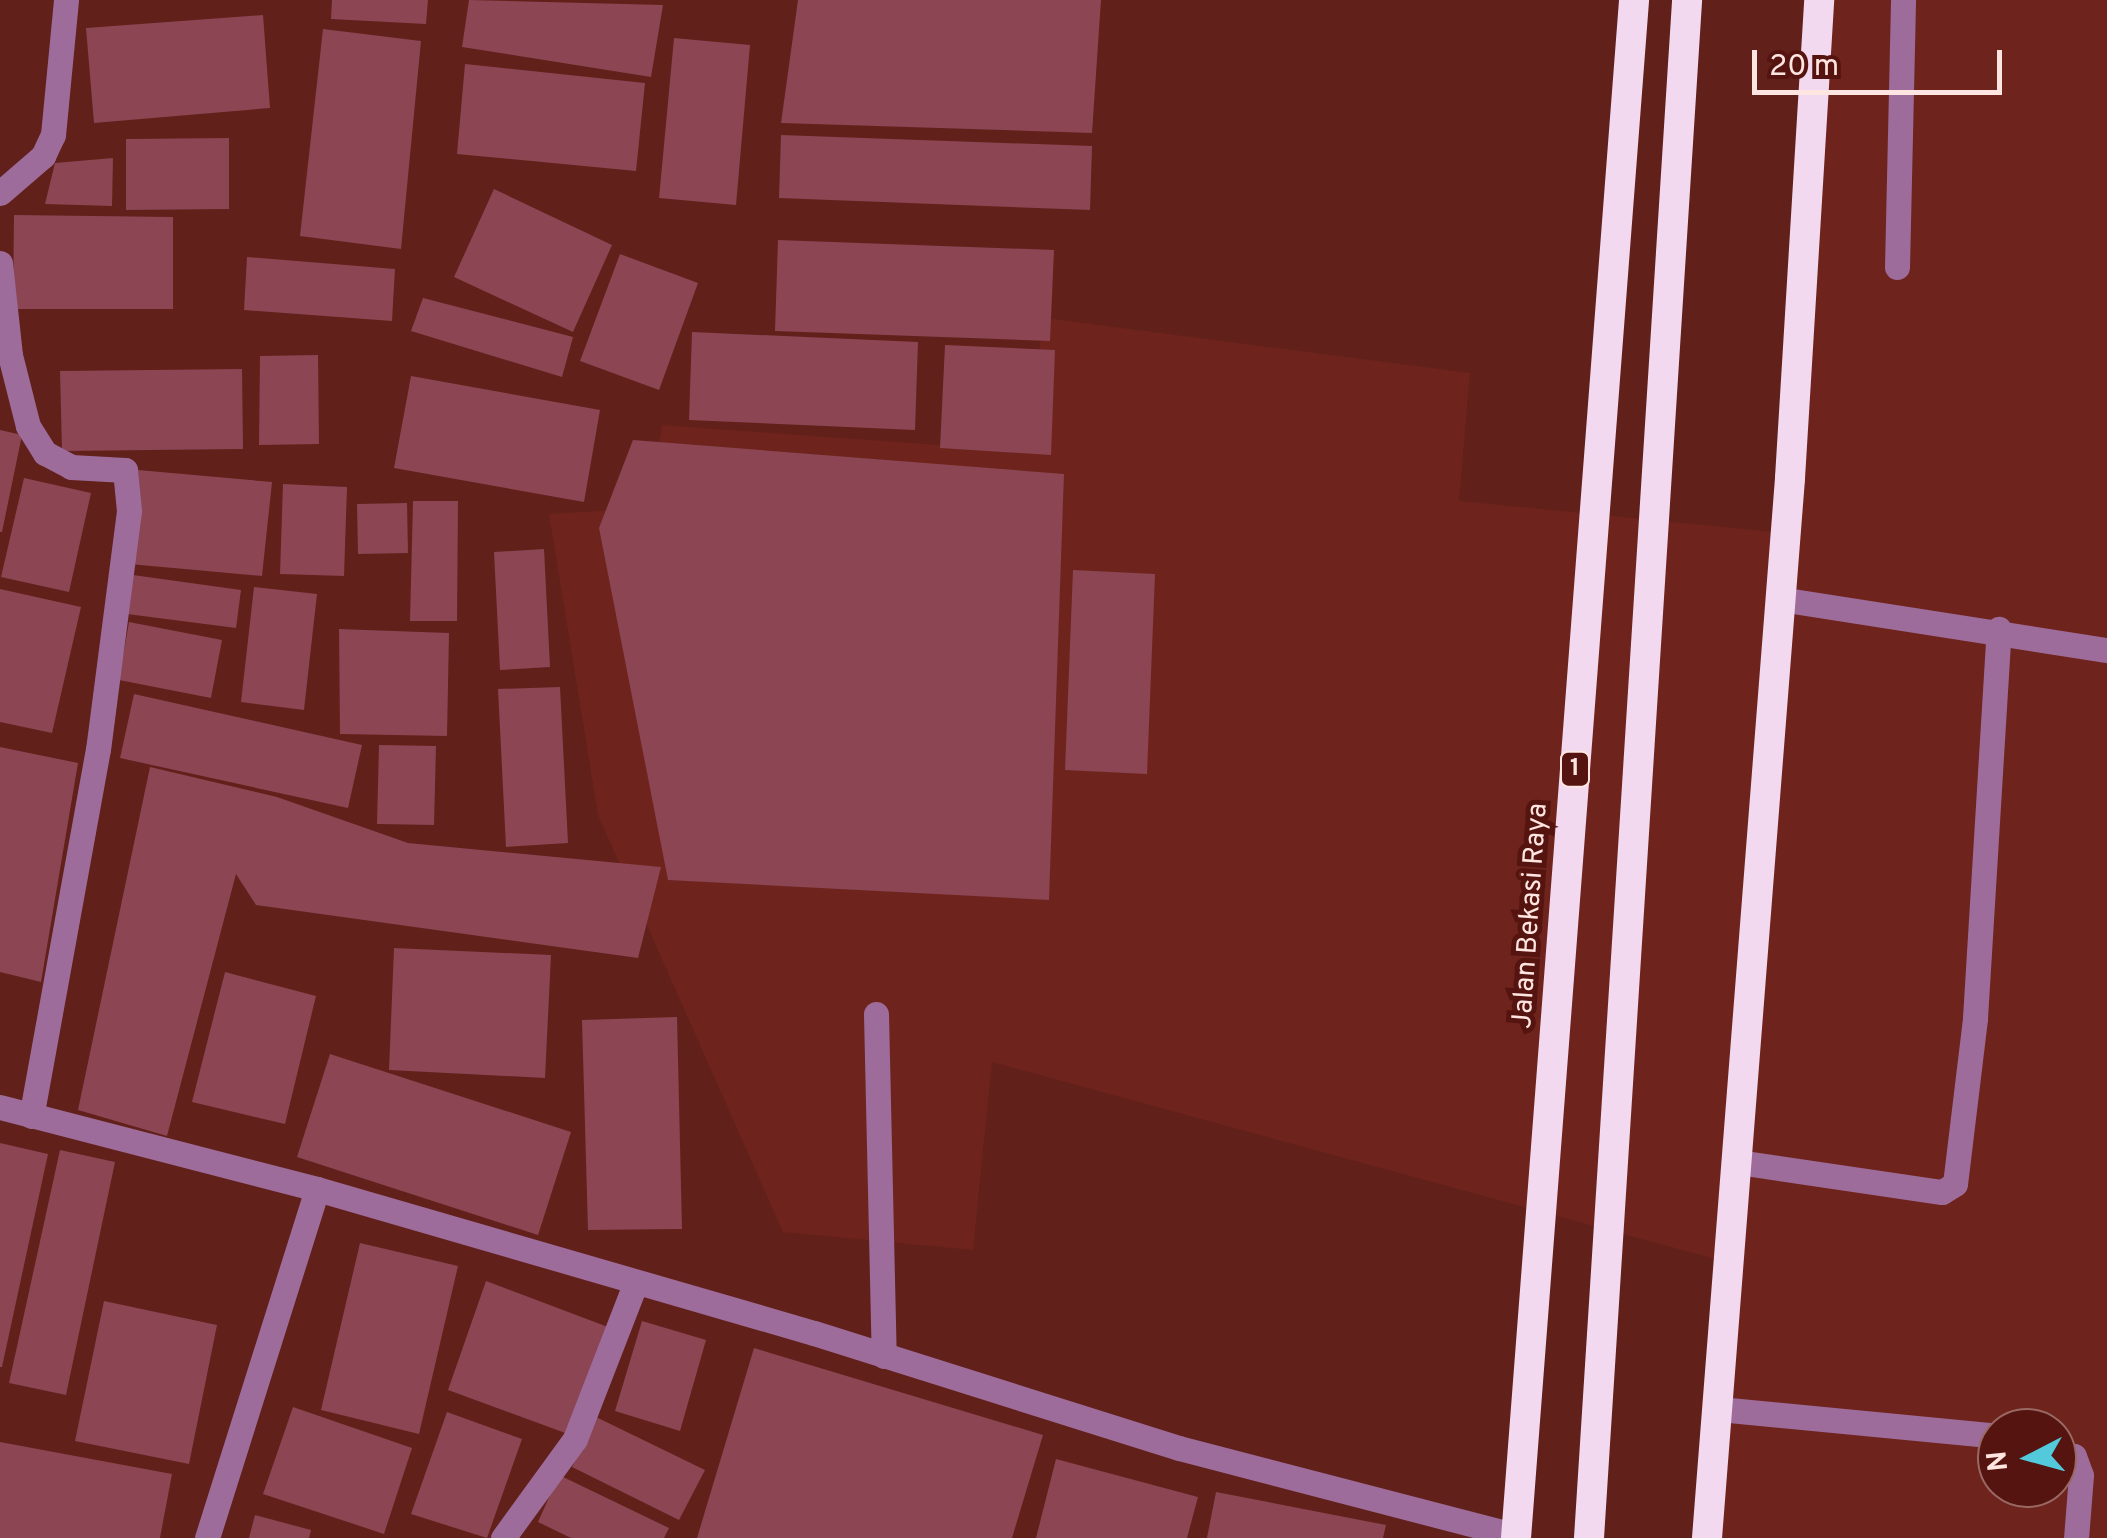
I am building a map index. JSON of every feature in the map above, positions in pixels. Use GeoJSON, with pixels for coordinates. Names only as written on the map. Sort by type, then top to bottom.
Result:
{"type":"FeatureCollection","features":[{"type":"Feature","properties":{"kind":"highway","name":"Jalan Bekasi Raya"},"geometry":{"type":"LineString","coordinates":[[1516,1537],[1634,0]]}},
{"type":"Feature","properties":{"kind":"highway"},"geometry":{"type":"LineString","coordinates":[[1589,1538],[1687,0]]}},
{"type":"Feature","properties":{"kind":"highway"},"geometry":{"type":"LineString","coordinates":[[1707,1538],[1780,599],[1819,0]]}},
{"type":"Feature","properties":{"kind":"street"},"geometry":{"type":"LineString","coordinates":[[0,193],[43,156],[53,135],[66,0]]}},
{"type":"Feature","properties":{"kind":"street"},"geometry":{"type":"LineString","coordinates":[[1896,267],[1903,0]]}},
{"type":"Feature","properties":{"kind":"street"},"geometry":{"type":"LineString","coordinates":[[0,263],[10,356],[28,426],[45,453],[72,467],[124,470],[129,511],[98,749],[32,1116]]}},
{"type":"Feature","properties":{"kind":"street"},"geometry":{"type":"LineString","coordinates":[[1780,599],[1998,629],[2107,650]]}},
{"type":"Feature","properties":{"kind":"street"},"geometry":{"type":"LineString","coordinates":[[1738,1162],[1942,1192],[1956,1184],[1976,1018],[1998,629]]}},
{"type":"Feature","properties":{"kind":"street"},"geometry":{"type":"LineString","coordinates":[[876,1014],[884,1356]]}},
{"type":"Feature","properties":{"kind":"street"},"geometry":{"type":"LineString","coordinates":[[0,1108],[317,1189],[1198,1453],[1516,1537]]}},
{"type":"Feature","properties":{"kind":"street"},"geometry":{"type":"LineString","coordinates":[[207,1538],[317,1189]]}},
{"type":"Feature","properties":{"kind":"street"},"geometry":{"type":"LineString","coordinates":[[503,1538],[575,1439],[636,1282]]}},
{"type":"Feature","properties":{"kind":"street"},"geometry":{"type":"LineString","coordinates":[[1719,1409],[1977,1434]]}},
{"type":"Feature","properties":{"kind":"street"},"geometry":{"type":"LineString","coordinates":[[2076,1538],[2080,1475],[2077,1466]]}},
{"type":"Feature","properties":{"kind":"shaded area"},"geometry":{"type":"Polygon","coordinates":[[[1812,0],[2107,0],[2107,1538],[1720,1538],[1741,1266],[992,1062],[973,1250],[783,1232],[598,815],[549,514],[648,508],[662,425],[1020,451],[1045,318],[1470,373],[1459,501],[1796,534],[1812,0]]]}},
{"type":"Feature","properties":{"kind":"building"},"geometry":{"type":"Polygon","coordinates":[[[332,0],[428,0],[426,24],[331,19],[332,0]]]}},
{"type":"Feature","properties":{"kind":"building"},"geometry":{"type":"Polygon","coordinates":[[[469,0],[663,5],[651,77],[462,47],[469,0]]]}},
{"type":"Feature","properties":{"kind":"building"},"geometry":{"type":"Polygon","coordinates":[[[798,0],[1101,0],[1092,133],[781,123],[798,0]]]}},
{"type":"Feature","properties":{"kind":"building"},"geometry":{"type":"Polygon","coordinates":[[[263,15],[270,108],[94,123],[86,28],[263,15]]]}},
{"type":"Feature","properties":{"kind":"building"},"geometry":{"type":"Polygon","coordinates":[[[323,29],[421,41],[401,249],[300,236],[323,29]]]}},
{"type":"Feature","properties":{"kind":"building"},"geometry":{"type":"Polygon","coordinates":[[[674,38],[750,45],[736,205],[659,198],[674,38]]]}},
{"type":"Feature","properties":{"kind":"building"},"geometry":{"type":"Polygon","coordinates":[[[465,64],[645,83],[636,171],[457,154],[465,64]]]}},
{"type":"Feature","properties":{"kind":"building"},"geometry":{"type":"Polygon","coordinates":[[[781,135],[1092,146],[1090,210],[779,198],[781,135]]]}},
{"type":"Feature","properties":{"kind":"building"},"geometry":{"type":"Polygon","coordinates":[[[229,138],[229,209],[126,210],[126,139],[229,138]]]}},
{"type":"Feature","properties":{"kind":"building"},"geometry":{"type":"Polygon","coordinates":[[[113,158],[112,206],[45,204],[55,163],[113,158]]]}},
{"type":"Feature","properties":{"kind":"building"},"geometry":{"type":"Polygon","coordinates":[[[494,189],[612,245],[573,332],[454,277],[494,189]]]}},
{"type":"Feature","properties":{"kind":"building"},"geometry":{"type":"Polygon","coordinates":[[[14,215],[173,217],[173,309],[13,309],[14,215]]]}},
{"type":"Feature","properties":{"kind":"building"},"geometry":{"type":"Polygon","coordinates":[[[778,240],[1054,250],[1050,341],[775,331],[778,240]]]}},
{"type":"Feature","properties":{"kind":"building"},"geometry":{"type":"Polygon","coordinates":[[[620,254],[698,283],[659,390],[580,361],[620,254]]]}},
{"type":"Feature","properties":{"kind":"building"},"geometry":{"type":"Polygon","coordinates":[[[247,257],[395,269],[392,321],[244,310],[247,257]]]}},
{"type":"Feature","properties":{"kind":"building"},"geometry":{"type":"Polygon","coordinates":[[[423,298],[573,337],[562,377],[411,331],[423,298]]]}},
{"type":"Feature","properties":{"kind":"building"},"geometry":{"type":"Polygon","coordinates":[[[692,332],[918,342],[915,430],[689,420],[692,332]]]}},
{"type":"Feature","properties":{"kind":"building"},"geometry":{"type":"Polygon","coordinates":[[[945,345],[1055,350],[1051,455],[940,448],[945,345]]]}},
{"type":"Feature","properties":{"kind":"building"},"geometry":{"type":"Polygon","coordinates":[[[318,355],[319,444],[259,445],[260,356],[318,355]]]}},
{"type":"Feature","properties":{"kind":"building"},"geometry":{"type":"Polygon","coordinates":[[[242,369],[243,449],[62,451],[60,371],[242,369]]]}},
{"type":"Feature","properties":{"kind":"building"},"geometry":{"type":"Polygon","coordinates":[[[411,376],[600,410],[584,502],[394,468],[411,376]]]}},
{"type":"Feature","properties":{"kind":"building"},"geometry":{"type":"Polygon","coordinates":[[[0,430],[22,435],[2,532],[0,532],[0,430]]]}},
{"type":"Feature","properties":{"kind":"building"},"geometry":{"type":"Polygon","coordinates":[[[633,440],[1064,474],[1049,900],[668,880],[599,528],[633,440]]]}},
{"type":"Feature","properties":{"kind":"building"},"geometry":{"type":"Polygon","coordinates":[[[138,470],[272,482],[262,576],[129,564],[138,470]]]}},
{"type":"Feature","properties":{"kind":"building"},"geometry":{"type":"Polygon","coordinates":[[[24,478],[91,493],[69,592],[1,577],[24,478]]]}},
{"type":"Feature","properties":{"kind":"building"},"geometry":{"type":"Polygon","coordinates":[[[283,484],[347,487],[344,576],[280,574],[283,484]]]}},
{"type":"Feature","properties":{"kind":"building"},"geometry":{"type":"Polygon","coordinates":[[[413,501],[458,501],[457,621],[410,621],[413,501]]]}},
{"type":"Feature","properties":{"kind":"building"},"geometry":{"type":"Polygon","coordinates":[[[407,503],[408,553],[358,554],[357,504],[407,503]]]}},
{"type":"Feature","properties":{"kind":"building"},"geometry":{"type":"Polygon","coordinates":[[[544,549],[550,667],[500,670],[494,552],[544,549]]]}},
{"type":"Feature","properties":{"kind":"building"},"geometry":{"type":"Polygon","coordinates":[[[1073,570],[1155,574],[1147,774],[1065,770],[1073,570]]]}},
{"type":"Feature","properties":{"kind":"building"},"geometry":{"type":"Polygon","coordinates":[[[133,575],[241,590],[236,628],[127,614],[133,575]]]}},
{"type":"Feature","properties":{"kind":"building"},"geometry":{"type":"Polygon","coordinates":[[[254,587],[317,594],[304,710],[241,702],[254,587]]]}},
{"type":"Feature","properties":{"kind":"building"},"geometry":{"type":"Polygon","coordinates":[[[0,589],[81,607],[52,733],[0,722],[0,589]]]}},
{"type":"Feature","properties":{"kind":"building"},"geometry":{"type":"Polygon","coordinates":[[[129,622],[222,640],[211,698],[119,680],[129,622]]]}},
{"type":"Feature","properties":{"kind":"building"},"geometry":{"type":"Polygon","coordinates":[[[339,629],[449,633],[447,736],[340,734],[339,629]]]}},
{"type":"Feature","properties":{"kind":"building"},"geometry":{"type":"Polygon","coordinates":[[[560,687],[568,843],[506,847],[498,689],[560,687]]]}},
{"type":"Feature","properties":{"kind":"building"},"geometry":{"type":"Polygon","coordinates":[[[134,694],[362,745],[348,808],[120,758],[134,694]]]}},
{"type":"Feature","properties":{"kind":"building"},"geometry":{"type":"Polygon","coordinates":[[[379,745],[436,746],[434,825],[377,824],[379,745]]]}},
{"type":"Feature","properties":{"kind":"building"},"geometry":{"type":"Polygon","coordinates":[[[0,747],[78,763],[41,982],[0,972],[0,747]]]}},
{"type":"Feature","properties":{"kind":"building"},"geometry":{"type":"Polygon","coordinates":[[[150,767],[277,797],[408,843],[661,867],[638,958],[256,905],[236,874],[167,1136],[78,1110],[150,767]]]}},
{"type":"Feature","properties":{"kind":"building"},"geometry":{"type":"Polygon","coordinates":[[[394,948],[551,955],[545,1078],[389,1070],[394,948]]]}},
{"type":"Feature","properties":{"kind":"building"},"geometry":{"type":"Polygon","coordinates":[[[225,972],[316,996],[285,1124],[192,1102],[225,972]]]}},
{"type":"Feature","properties":{"kind":"building"},"geometry":{"type":"Polygon","coordinates":[[[677,1017],[682,1229],[588,1230],[582,1020],[677,1017]]]}},
{"type":"Feature","properties":{"kind":"building"},"geometry":{"type":"Polygon","coordinates":[[[330,1054],[571,1132],[538,1235],[297,1157],[330,1054]]]}},
{"type":"Feature","properties":{"kind":"building"},"geometry":{"type":"Polygon","coordinates":[[[0,1143],[48,1154],[2,1367],[0,1367],[0,1143]]]}},
{"type":"Feature","properties":{"kind":"building"},"geometry":{"type":"Polygon","coordinates":[[[60,1150],[115,1162],[66,1395],[9,1383],[60,1150]]]}},
{"type":"Feature","properties":{"kind":"building"},"geometry":{"type":"Polygon","coordinates":[[[360,1243],[458,1266],[419,1434],[321,1410],[360,1243]]]}},
{"type":"Feature","properties":{"kind":"building"},"geometry":{"type":"Polygon","coordinates":[[[486,1281],[608,1327],[568,1434],[448,1390],[486,1281]]]}},
{"type":"Feature","properties":{"kind":"building"},"geometry":{"type":"Polygon","coordinates":[[[104,1301],[217,1325],[189,1464],[75,1441],[104,1301]]]}},
{"type":"Feature","properties":{"kind":"building"},"geometry":{"type":"Polygon","coordinates":[[[642,1321],[706,1340],[680,1431],[615,1411],[642,1321]]]}},
{"type":"Feature","properties":{"kind":"building"},"geometry":{"type":"Polygon","coordinates":[[[754,1348],[1043,1435],[1012,1538],[697,1538],[754,1348]]]}},
{"type":"Feature","properties":{"kind":"building"},"geometry":{"type":"Polygon","coordinates":[[[293,1407],[412,1448],[384,1534],[263,1494],[293,1407]]]}},
{"type":"Feature","properties":{"kind":"building"},"geometry":{"type":"Polygon","coordinates":[[[447,1412],[522,1439],[487,1538],[411,1514],[447,1412]]]}},
{"type":"Feature","properties":{"kind":"building"},"geometry":{"type":"Polygon","coordinates":[[[596,1417],[705,1470],[679,1520],[572,1467],[596,1417]]]}},
{"type":"Feature","properties":{"kind":"building"},"geometry":{"type":"Polygon","coordinates":[[[0,1442],[172,1474],[160,1538],[0,1538],[0,1442]]]}},
{"type":"Feature","properties":{"kind":"building"},"geometry":{"type":"Polygon","coordinates":[[[1056,1459],[1198,1497],[1187,1538],[1036,1538],[1056,1459]]]}},
{"type":"Feature","properties":{"kind":"building"},"geometry":{"type":"Polygon","coordinates":[[[559,1475],[669,1528],[664,1538],[571,1538],[538,1522],[559,1475]]]}},
{"type":"Feature","properties":{"kind":"building"},"geometry":{"type":"Polygon","coordinates":[[[1216,1492],[1386,1525],[1383,1538],[1207,1538],[1216,1492]]]}},
{"type":"Feature","properties":{"kind":"building"},"geometry":{"type":"Polygon","coordinates":[[[255,1515],[311,1530],[309,1538],[249,1538],[255,1515]]]}}]}
